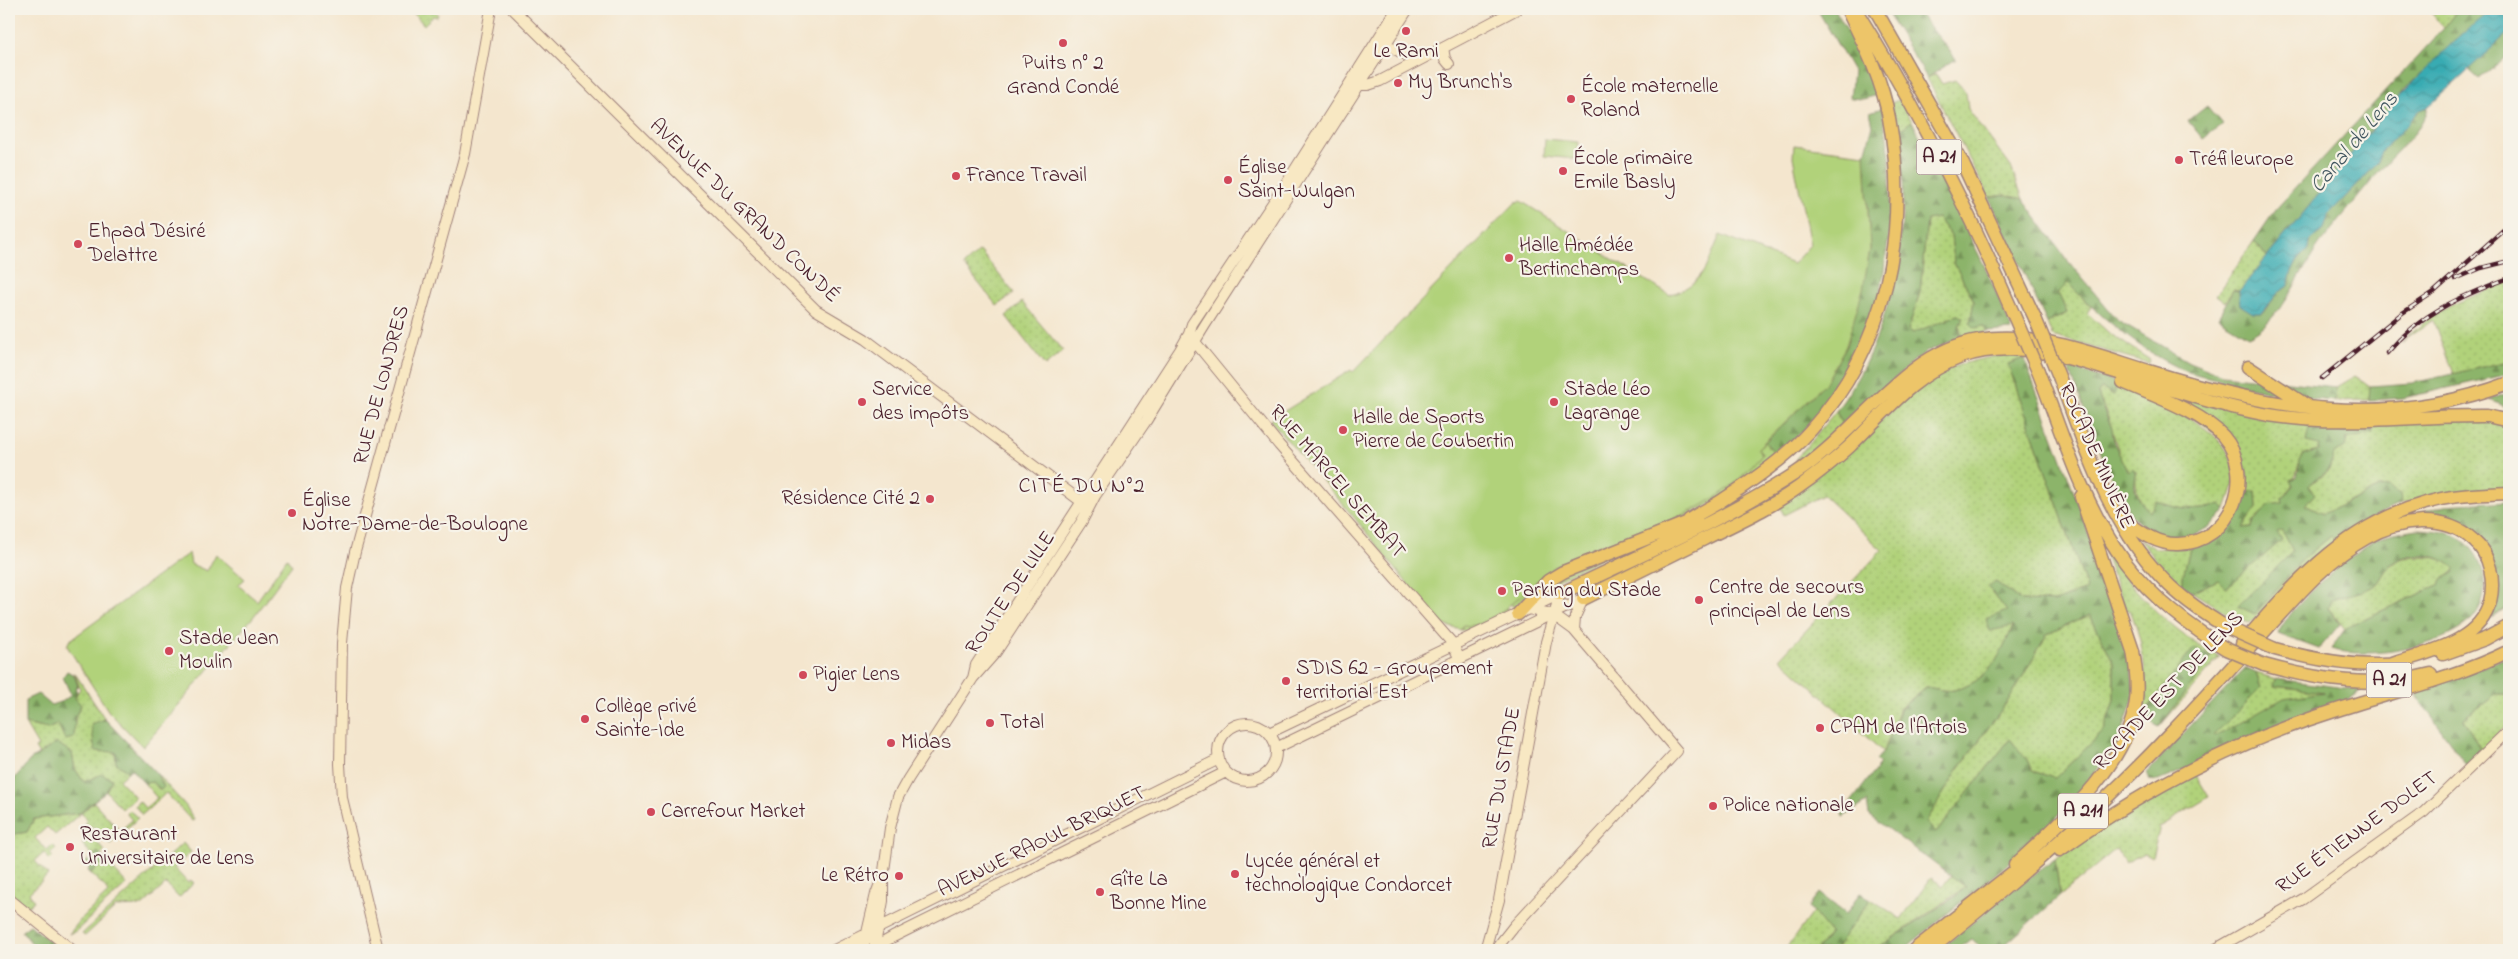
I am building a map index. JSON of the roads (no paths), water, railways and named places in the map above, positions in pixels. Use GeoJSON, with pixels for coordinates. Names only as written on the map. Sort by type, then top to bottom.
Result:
{"type":"FeatureCollection","features":[{"type":"Feature","properties":{"kind":"highway"},"geometry":{"type":"LineString","coordinates":[[1523,611],[1548,581],[1582,564],[1688,520],[1762,473],[1810,432],[1839,396],[1856,367],[1872,333],[1891,270],[1896,227],[1895,159],[1889,117],[1880,84],[1847,9]]}},
{"type":"Feature","properties":{"kind":"highway","name":"ROCADE MINIÈRE"},"geometry":{"type":"LineString","coordinates":[[1855,9],[1890,66],[1936,152],[2012,310],[2085,490],[2115,548],[2130,568],[2160,601],[2180,618],[2226,649],[2264,665],[2307,677],[2348,682],[2401,679],[2456,667],[2509,643]]}},
{"type":"Feature","properties":{"kind":"highway","name":"ROCADE MINIÈRE"},"geometry":{"type":"LineString","coordinates":[[1875,9],[1957,152],[2035,318],[2098,476],[2117,516],[2149,563],[2179,594],[2228,628],[2274,649],[2317,660],[2363,665],[2390,665],[2412,662],[2464,648],[2509,626]]}},
{"type":"Feature","properties":{"kind":"highway"},"geometry":{"type":"LineString","coordinates":[[1560,594],[1760,496],[1827,450],[1918,366],[1960,345],[1979,340],[2012,337],[2054,344],[2248,399],[2310,408],[2366,411],[2412,407],[2443,402],[2509,383]]}},
{"type":"Feature","properties":{"kind":"highway"},"geometry":{"type":"LineString","coordinates":[[1583,599],[1762,510],[1796,489],[1848,447],[1908,388],[1938,367],[1962,357],[1998,349],[2036,350],[2226,405],[2270,415],[2314,420],[2349,421],[2488,416],[2509,421]]}},
{"type":"Feature","properties":{"kind":"highway"},"geometry":{"type":"LineString","coordinates":[[2072,360],[2201,419],[2222,436],[2236,458],[2239,482],[2232,511],[2224,522],[2201,538],[2178,544],[2166,543],[2146,535],[2117,516]]}},
{"type":"Feature","properties":{"kind":"highway"},"geometry":{"type":"LineString","coordinates":[[2248,367],[2310,408]]}},
{"type":"Feature","properties":{"kind":"highway"},"geometry":{"type":"LineString","coordinates":[[1986,892],[2054,829],[2088,791],[2111,761],[2128,729],[2136,702],[2136,670],[2126,629],[2082,497],[2085,490]]}},
{"type":"Feature","properties":{"kind":"highway"},"geometry":{"type":"LineString","coordinates":[[2337,553],[2350,536],[2411,507],[2442,499],[2509,493]]}},
{"type":"Feature","properties":{"kind":"highway"},"geometry":{"type":"LineString","coordinates":[[1688,520],[1701,518],[1741,499],[1760,496]]}},
{"type":"Feature","properties":{"kind":"highway"},"geometry":{"type":"LineString","coordinates":[[2337,553],[2391,528],[2422,522],[2438,523],[2452,527],[2474,540],[2488,563],[2492,592],[2486,612],[2474,630],[2449,644],[2390,665]]}},
{"type":"Feature","properties":{"kind":"highway","name":"ROCADE EST DE LENS"},"geometry":{"type":"LineString","coordinates":[[1930,950],[2013,883],[2120,786],[2337,553]]}},
{"type":"Feature","properties":{"kind":"highway","name":"ROCADE EST DE LENS"},"geometry":{"type":"LineString","coordinates":[[1914,950],[2058,834],[2136,761],[2275,605],[2337,553]]}},
{"type":"Feature","properties":{"kind":"highway"},"geometry":{"type":"LineString","coordinates":[[1560,594],[1572,572],[1582,564]]}},
{"type":"Feature","properties":{"kind":"highway"},"geometry":{"type":"LineString","coordinates":[[2013,883],[2133,801],[2241,746],[2336,710],[2457,674],[2509,651]]}},
{"type":"Feature","properties":{"kind":"main road","name":"RUE DE LONDRES"},"geometry":{"type":"LineString","coordinates":[[378,950],[342,798],[340,764],[342,653],[347,588],[355,552],[465,154],[491,9]]}},
{"type":"Feature","properties":{"kind":"main road","name":"AVENUE DU GRAND CONDÉ"},"geometry":{"type":"LineString","coordinates":[[513,9],[816,310],[865,339],[1086,504]]}},
{"type":"Feature","properties":{"kind":"main road","name":"ROUTE DE LILLE"},"geometry":{"type":"LineString","coordinates":[[883,878],[890,828],[898,797],[973,678],[976,665],[1086,504],[1146,421],[1192,338],[1360,85],[1397,9]]}},
{"type":"Feature","properties":{"kind":"main road","name":"ROUTE DE LILLE"},"geometry":{"type":"LineString","coordinates":[[1192,338],[1192,324],[1294,171],[1356,72],[1408,9]]}},
{"type":"Feature","properties":{"kind":"main road"},"geometry":{"type":"LineString","coordinates":[[1356,72],[1360,85],[1368,85],[1517,9]]}},
{"type":"Feature","properties":{"kind":"main road"},"geometry":{"type":"LineString","coordinates":[[1381,41],[1419,60]]}},
{"type":"Feature","properties":{"kind":"main road"},"geometry":{"type":"LineString","coordinates":[[1443,48],[1449,64]]}},
{"type":"Feature","properties":{"kind":"main road","name":"RUE MARCEL SEMBAT"},"geometry":{"type":"LineString","coordinates":[[1192,338],[1279,445],[1453,644]]}},
{"type":"Feature","properties":{"kind":"main road"},"geometry":{"type":"LineString","coordinates":[[1269,733],[1560,594]]}},
{"type":"Feature","properties":{"kind":"main road","name":"RUE DU STADE"},"geometry":{"type":"LineString","coordinates":[[1488,950],[1552,614],[1560,594]]}},
{"type":"Feature","properties":{"kind":"main road"},"geometry":{"type":"LineString","coordinates":[[1276,748],[1583,599]]}},
{"type":"Feature","properties":{"kind":"main road"},"geometry":{"type":"LineString","coordinates":[[1574,630],[1575,617],[1583,599]]}},
{"type":"Feature","properties":{"kind":"main road"},"geometry":{"type":"LineString","coordinates":[[1488,950],[1504,938],[1677,751],[1574,630],[1552,614],[1523,611]]}},
{"type":"Feature","properties":{"kind":"main road"},"geometry":{"type":"LineString","coordinates":[[1453,644],[1459,658]]}},
{"type":"Feature","properties":{"kind":"main road"},"geometry":{"type":"LineString","coordinates":[[1251,723],[1269,733],[1276,748],[1271,768],[1259,778],[1244,781],[1226,772],[1219,759],[1221,740],[1225,734],[1237,725],[1251,723]]}},
{"type":"Feature","properties":{"kind":"main road","name":"RUE ÉTIENNE DOLET"},"geometry":{"type":"LineString","coordinates":[[2214,950],[2303,900],[2424,812],[2509,730]]}},
{"type":"Feature","properties":{"kind":"main road","name":"AVENUE RAOUL BRIQUET"},"geometry":{"type":"LineString","coordinates":[[869,946],[878,928],[1219,759]]}},
{"type":"Feature","properties":{"kind":"main road","name":"AVENUE RAOUL BRIQUET"},"geometry":{"type":"LineString","coordinates":[[869,946],[1226,772]]}},
{"type":"Feature","properties":{"kind":"main road"},"geometry":{"type":"LineString","coordinates":[[853,950],[869,946],[878,928],[883,900],[883,878]]}},
{"type":"Feature","properties":{"kind":"main road"},"geometry":{"type":"LineString","coordinates":[[869,946],[876,894],[883,878]]}},
{"type":"Feature","properties":{"kind":"main road"},"geometry":{"type":"LineString","coordinates":[[9,899],[72,950]]}},
{"type":"Feature","properties":{"kind":"main road"},"geometry":{"type":"LineString","coordinates":[[1495,918],[1505,927],[1514,926]]}},
{"type":"Feature","properties":{"kind":"main road"},"geometry":{"type":"LineString","coordinates":[[1495,918],[1504,938]]}},
{"type":"Feature","properties":{"kind":"main road"},"geometry":{"type":"LineString","coordinates":[[834,950],[869,946]]}},
{"type":"Feature","properties":{"kind":"water"},"geometry":{"type":"Polygon","coordinates":[[[2493,9],[2509,9],[2509,32],[2428,107],[2420,110],[2382,151],[2377,164],[2329,214],[2324,229],[2311,240],[2308,251],[2300,257],[2294,266],[2289,286],[2278,293],[2262,313],[2253,313],[2240,305],[2239,291],[2364,138],[2404,92],[2447,48],[2493,9]]]}},
{"type":"Feature","properties":{"kind":"railway"},"geometry":{"type":"LineString","coordinates":[[2322,378],[2401,314],[2434,292],[2509,225]]}},
{"type":"Feature","properties":{"kind":"railway"},"geometry":{"type":"LineString","coordinates":[[2455,279],[2481,268],[2509,261]]}},
{"type":"Feature","properties":{"kind":"railway"},"geometry":{"type":"LineString","coordinates":[[2387,353],[2400,339],[2428,316],[2458,299],[2509,278]]}},
{"type":"Feature","properties":{"kind":"place","name":"Le Rami"},"geometry":{"type":"Point","coordinates":[1406,31]}},
{"type":"Feature","properties":{"kind":"place","name":"Puits n° 2 Grand Condé"},"geometry":{"type":"Point","coordinates":[1063,43]}},
{"type":"Feature","properties":{"kind":"place","name":"My Brunch's"},"geometry":{"type":"Point","coordinates":[1398,83]}},
{"type":"Feature","properties":{"kind":"place","name":"École maternelle Roland"},"geometry":{"type":"Point","coordinates":[1571,99]}},
{"type":"Feature","properties":{"kind":"place","name":"Tréfileurope"},"geometry":{"type":"Point","coordinates":[2179,160]}},
{"type":"Feature","properties":{"kind":"place","name":"École primaire Emile Basly"},"geometry":{"type":"Point","coordinates":[1563,171]}},
{"type":"Feature","properties":{"kind":"place","name":"France Travail"},"geometry":{"type":"Point","coordinates":[956,176]}},
{"type":"Feature","properties":{"kind":"place","name":"Église Saint-Wulgan"},"geometry":{"type":"Point","coordinates":[1228,180]}},
{"type":"Feature","properties":{"kind":"place","name":"Ehpad Désiré Delattre"},"geometry":{"type":"Point","coordinates":[78,244]}},
{"type":"Feature","properties":{"kind":"place","name":"Halle Amédée Bertinchamps"},"geometry":{"type":"Point","coordinates":[1509,258]}},
{"type":"Feature","properties":{"kind":"place","name":"Service des impôts"},"geometry":{"type":"Point","coordinates":[862,402]}},
{"type":"Feature","properties":{"kind":"place","name":"Stade Léo Lagrange"},"geometry":{"type":"Point","coordinates":[1554,402]}},
{"type":"Feature","properties":{"kind":"place","name":"Halle de Sports Pierre de Coubertin"},"geometry":{"type":"Point","coordinates":[1343,430]}},
{"type":"Feature","properties":{"kind":"place","name":"Résidence Cité 2"},"geometry":{"type":"Point","coordinates":[930,499]}},
{"type":"Feature","properties":{"kind":"place","name":"Église Notre-Dame-de-Boulogne"},"geometry":{"type":"Point","coordinates":[292,513]}},
{"type":"Feature","properties":{"kind":"place","name":"Parking du Stade"},"geometry":{"type":"Point","coordinates":[1502,591]}},
{"type":"Feature","properties":{"kind":"place","name":"Centre de secours principal de Lens"},"geometry":{"type":"Point","coordinates":[1699,600]}},
{"type":"Feature","properties":{"kind":"place","name":"Stade Jean Moulin"},"geometry":{"type":"Point","coordinates":[169,651]}},
{"type":"Feature","properties":{"kind":"place","name":"Pigier Lens"},"geometry":{"type":"Point","coordinates":[803,675]}},
{"type":"Feature","properties":{"kind":"place","name":"SDIS 62 - Groupement territorial Est"},"geometry":{"type":"Point","coordinates":[1286,681]}},
{"type":"Feature","properties":{"kind":"place","name":"Collège privé Sainte-Ide"},"geometry":{"type":"Point","coordinates":[585,719]}},
{"type":"Feature","properties":{"kind":"place","name":"Total"},"geometry":{"type":"Point","coordinates":[990,723]}},
{"type":"Feature","properties":{"kind":"place","name":"CPAM de l'Artois"},"geometry":{"type":"Point","coordinates":[1820,728]}},
{"type":"Feature","properties":{"kind":"place","name":"Midas"},"geometry":{"type":"Point","coordinates":[891,743]}},
{"type":"Feature","properties":{"kind":"place","name":"Police nationale"},"geometry":{"type":"Point","coordinates":[1713,806]}},
{"type":"Feature","properties":{"kind":"place","name":"Carrefour Market"},"geometry":{"type":"Point","coordinates":[651,812]}},
{"type":"Feature","properties":{"kind":"place","name":"Restaurant Universitaire de Lens"},"geometry":{"type":"Point","coordinates":[70,847]}},
{"type":"Feature","properties":{"kind":"place","name":"Lycée général et technologique Condorcet"},"geometry":{"type":"Point","coordinates":[1235,874]}},
{"type":"Feature","properties":{"kind":"place","name":"Le Rétro"},"geometry":{"type":"Point","coordinates":[899,876]}},
{"type":"Feature","properties":{"kind":"place","name":"Gîte La Bonne Mine"},"geometry":{"type":"Point","coordinates":[1100,892]}},
{"type":"Feature","properties":{"kind":"district","name":"CITÉ DU N°2"},"geometry":{"type":"Point","coordinates":[1082,487]}},
{"type":"Feature","properties":{"kind":"water label","name":"Canal de Lens"},"geometry":{"type":"Point","coordinates":[2355,143]}}]}
